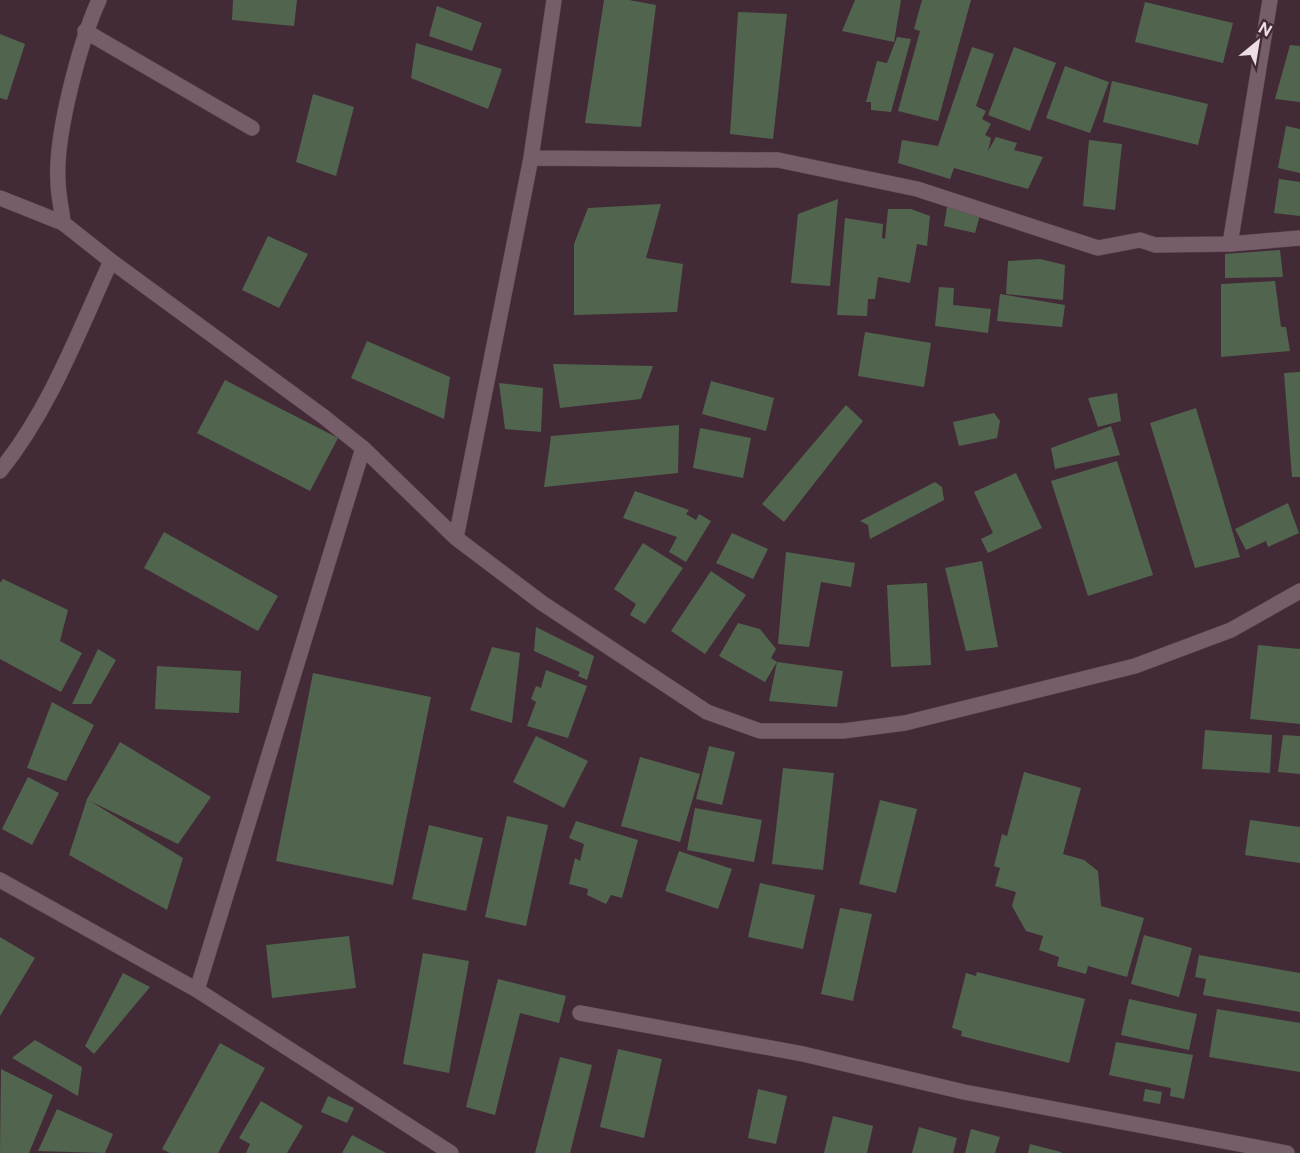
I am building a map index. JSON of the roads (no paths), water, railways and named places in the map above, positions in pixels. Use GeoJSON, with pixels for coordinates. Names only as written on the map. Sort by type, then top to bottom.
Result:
{"type":"FeatureCollection","features":[{"type":"Feature","properties":{"kind":"street"},"geometry":{"type":"LineString","coordinates":[[63,223],[57,180],[62,133],[85,31],[99,0]]}},
{"type":"Feature","properties":{"kind":"street"},"geometry":{"type":"LineString","coordinates":[[456,538],[531,158],[554,0]]}},
{"type":"Feature","properties":{"kind":"street"},"geometry":{"type":"LineString","coordinates":[[1230,244],[1270,0]]}},
{"type":"Feature","properties":{"kind":"street"},"geometry":{"type":"LineString","coordinates":[[85,31],[252,128]]}},
{"type":"Feature","properties":{"kind":"street"},"geometry":{"type":"LineString","coordinates":[[531,158],[777,160],[917,189],[1098,248],[1140,240],[1155,245],[1230,244],[1300,238]]}},
{"type":"Feature","properties":{"kind":"street"},"geometry":{"type":"LineString","coordinates":[[0,198],[63,223],[363,448],[456,538],[542,603],[707,712],[760,731],[843,731],[905,723],[1135,666],[1231,630],[1300,591]]}},
{"type":"Feature","properties":{"kind":"street"},"geometry":{"type":"LineString","coordinates":[[0,471],[21,445],[54,386],[111,261]]}},
{"type":"Feature","properties":{"kind":"street"},"geometry":{"type":"LineString","coordinates":[[197,990],[363,448]]}},
{"type":"Feature","properties":{"kind":"street"},"geometry":{"type":"LineString","coordinates":[[0,880],[197,990],[445,1152]]}},
{"type":"Feature","properties":{"kind":"street"},"geometry":{"type":"LineString","coordinates":[[580,1013],[803,1054],[964,1092],[1287,1153]]}}]}
